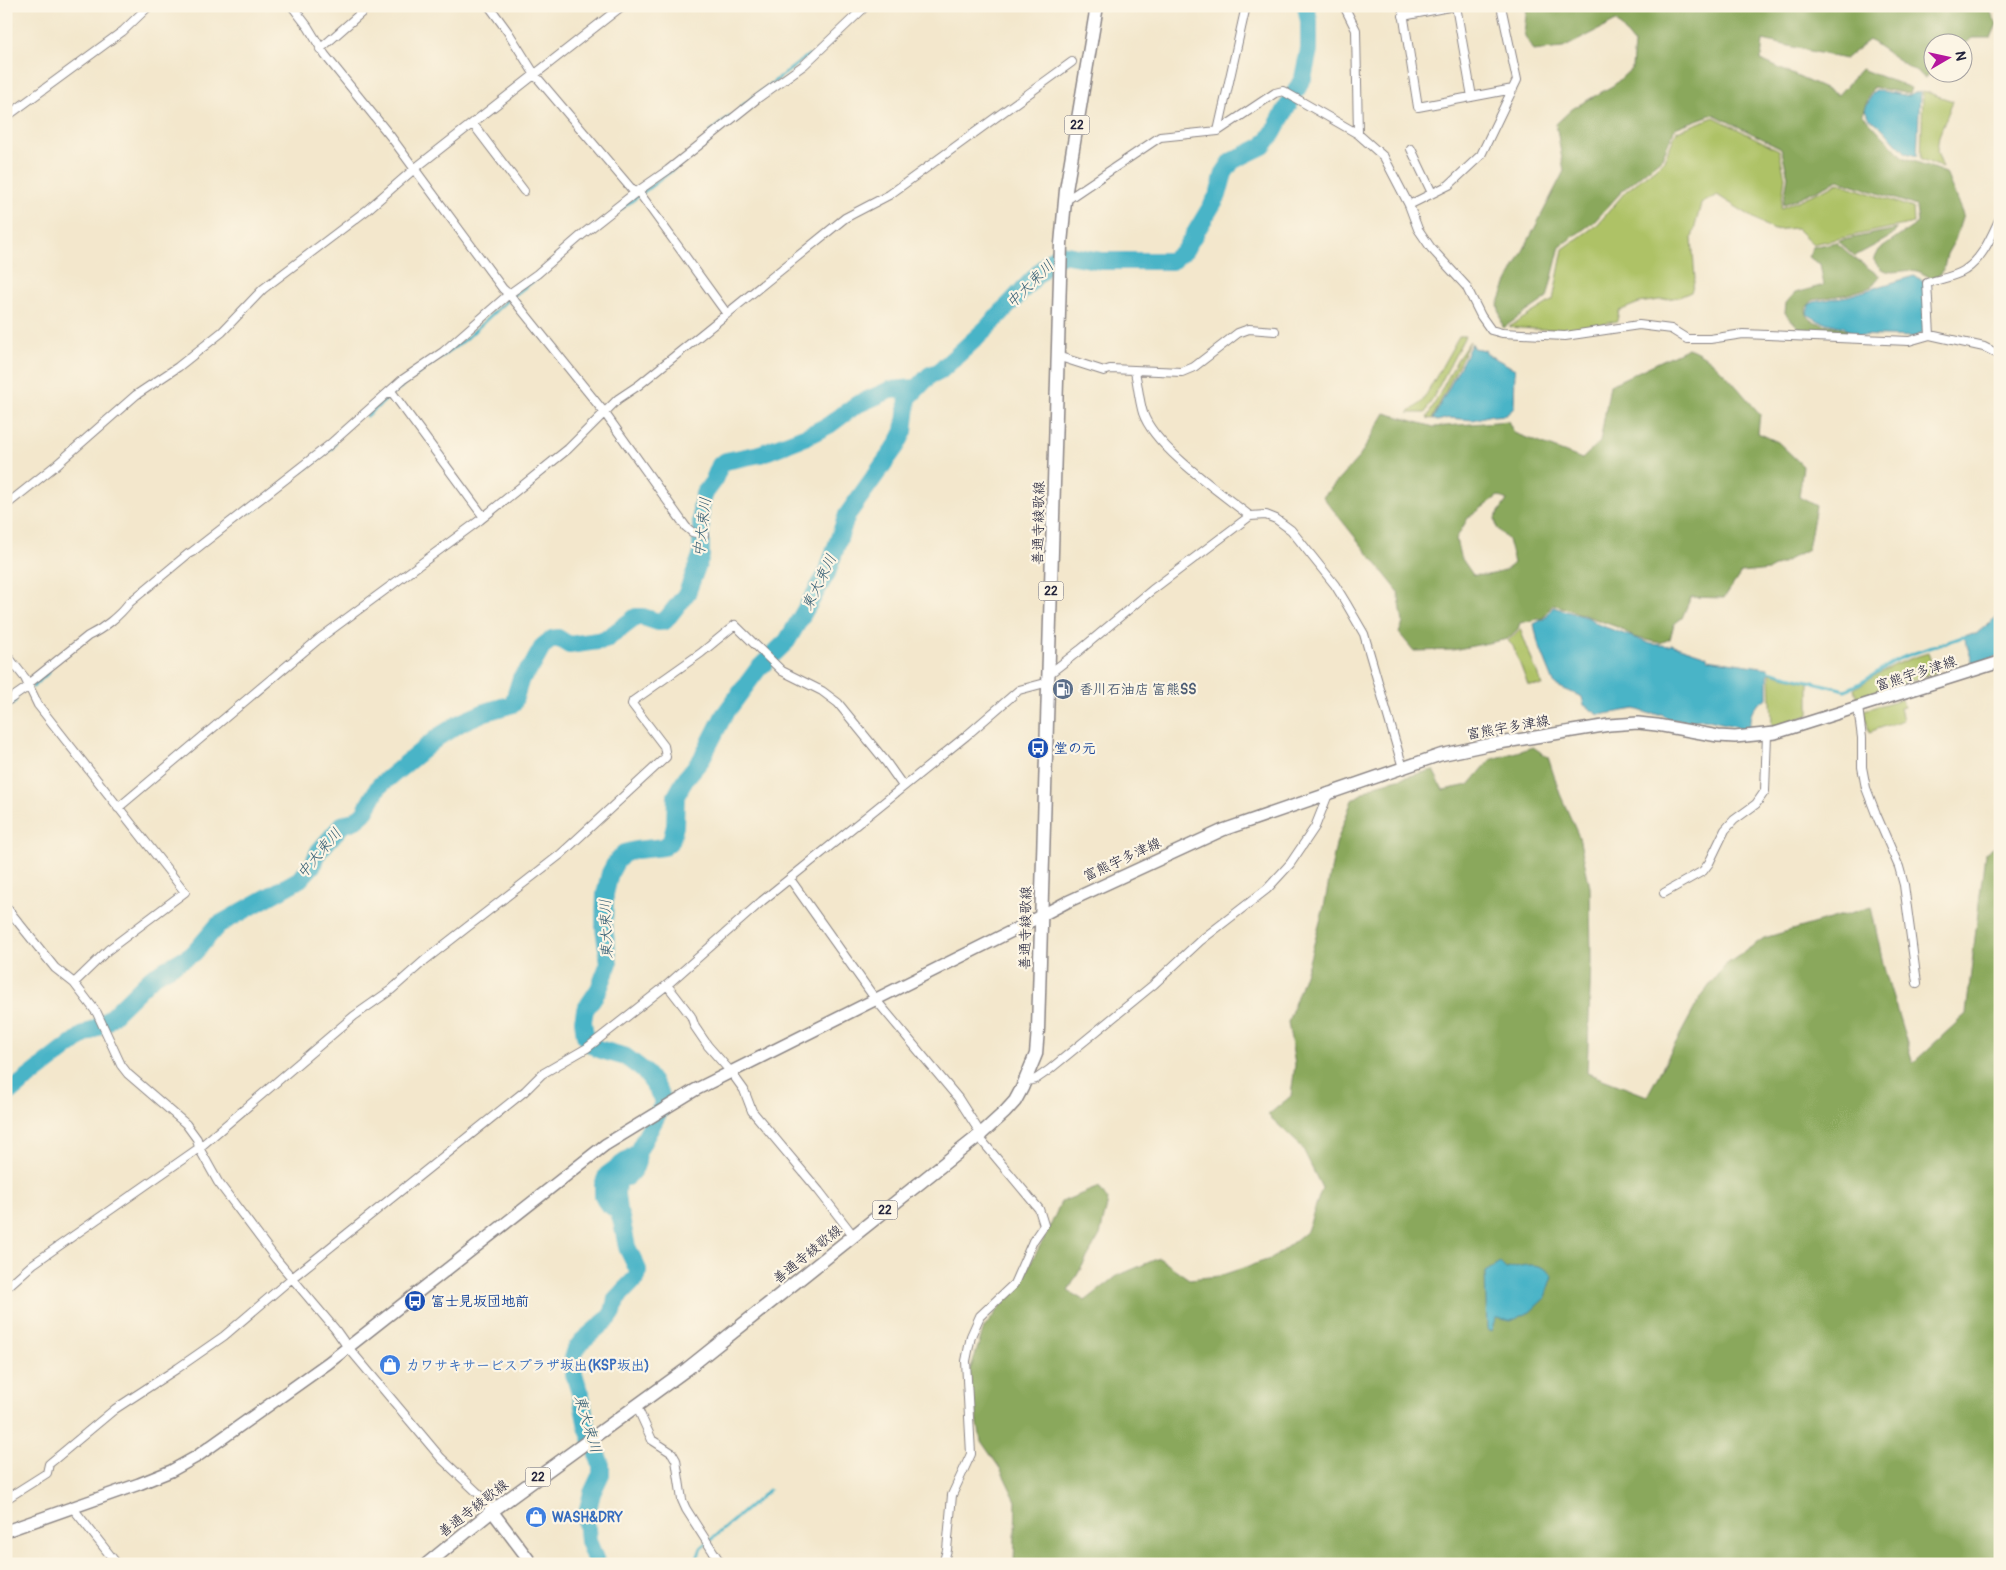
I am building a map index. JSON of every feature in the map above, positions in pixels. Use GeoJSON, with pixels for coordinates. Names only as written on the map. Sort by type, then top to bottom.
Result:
{"type":"FeatureCollection","features":[{"type":"Feature","properties":{"kind":"main road","name":"善通寺綾歌線"},"geometry":{"type":"LineString","coordinates":[[427,1564],[492,1510],[687,1369],[980,1135],[1015,1101],[1024,1082],[1036,1054],[1061,244],[1065,201],[1097,6]]}},
{"type":"Feature","properties":{"kind":"street"},"geometry":{"type":"LineString","coordinates":[[6,117],[123,31],[149,6]]}},
{"type":"Feature","properties":{"kind":"street"},"geometry":{"type":"LineString","coordinates":[[292,6],[308,27],[320,49],[391,137],[413,170],[503,289],[512,296],[604,412],[686,527],[692,532],[701,535]]}},
{"type":"Feature","properties":{"kind":"street"},"geometry":{"type":"LineString","coordinates":[[320,49],[369,6]]}},
{"type":"Feature","properties":{"kind":"street"},"geometry":{"type":"LineString","coordinates":[[489,6],[508,32],[534,75],[638,193],[727,314]]}},
{"type":"Feature","properties":{"kind":"street"},"geometry":{"type":"LineString","coordinates":[[6,505],[55,466],[136,395],[178,367],[222,332],[264,289],[367,210],[413,170],[622,6]]}},
{"type":"Feature","properties":{"kind":"street"},"geometry":{"type":"LineString","coordinates":[[6,702],[88,636],[124,610],[188,554],[328,446],[392,393],[402,380],[443,352],[512,296],[583,234],[668,170],[758,98],[804,65],[866,6]]}},
{"type":"Feature","properties":{"kind":"street"},"geometry":{"type":"LineString","coordinates":[[1218,131],[1246,6]]}},
{"type":"Feature","properties":{"kind":"street"},"geometry":{"type":"LineString","coordinates":[[1344,6],[1356,30],[1358,134]]}},
{"type":"Feature","properties":{"kind":"street"},"geometry":{"type":"LineString","coordinates":[[1402,6],[1418,107],[1513,89]]}},
{"type":"Feature","properties":{"kind":"street"},"geometry":{"type":"LineString","coordinates":[[1403,16],[1428,9],[1455,6],[1472,97]]}},
{"type":"Feature","properties":{"kind":"street"},"geometry":{"type":"LineString","coordinates":[[1409,205],[1449,185],[1481,155],[1513,89],[1517,80],[1501,6]]}},
{"type":"Feature","properties":{"kind":"street"},"geometry":{"type":"LineString","coordinates":[[118,808],[320,638],[483,516],[568,449],[618,399],[639,385],[845,218],[889,195],[1072,62]]}},
{"type":"Feature","properties":{"kind":"street"},"geometry":{"type":"LineString","coordinates":[[1065,201],[1160,137],[1218,131],[1275,93],[1283,91],[1300,99],[1358,134],[1384,156],[1409,205],[1418,229],[1431,248],[1466,286],[1491,330],[1502,333],[1565,336],[1639,325],[1671,330],[1687,339],[1710,339],[1743,334],[1909,341],[1930,335],[1984,347],[2000,355]]}},
{"type":"Feature","properties":{"kind":"street"},"geometry":{"type":"LineString","coordinates":[[473,124],[524,191]]}},
{"type":"Feature","properties":{"kind":"street"},"geometry":{"type":"LineString","coordinates":[[1411,149],[1432,193]]}},
{"type":"Feature","properties":{"kind":"street"},"geometry":{"type":"LineString","coordinates":[[496,171],[504,164]]}},
{"type":"Feature","properties":{"kind":"street"},"geometry":{"type":"LineString","coordinates":[[1930,335],[1927,283],[1963,272],[1973,264],[1988,242],[2000,218]]}},
{"type":"Feature","properties":{"kind":"street"},"geometry":{"type":"LineString","coordinates":[[1057,356],[1104,371],[1110,369],[1135,372],[1182,372],[1194,368],[1238,333],[1249,329],[1275,331]]}},
{"type":"Feature","properties":{"kind":"street"},"geometry":{"type":"LineString","coordinates":[[1135,372],[1143,413],[1151,430],[1161,442],[1200,476],[1250,516]]}},
{"type":"Feature","properties":{"kind":"street"},"geometry":{"type":"LineString","coordinates":[[392,393],[483,516]]}},
{"type":"Feature","properties":{"kind":"street"},"geometry":{"type":"LineString","coordinates":[[6,1500],[47,1473],[50,1464],[115,1409],[224,1336],[292,1278],[525,1091],[542,1074],[587,1048],[667,985],[762,901],[966,736],[1019,690],[1049,678],[1152,590],[1250,516],[1266,515],[1276,519],[1291,530],[1335,585],[1346,603],[1364,634],[1403,768]]}},
{"type":"Feature","properties":{"kind":"street"},"geometry":{"type":"LineString","coordinates":[[6,1288],[32,1264],[199,1148],[354,1016],[391,990],[425,960],[561,854],[666,757],[664,746],[632,704],[633,701],[701,653],[735,625],[782,672],[822,691],[838,703],[903,786]]}},
{"type":"Feature","properties":{"kind":"street"},"geometry":{"type":"LineString","coordinates":[[6,654],[25,678],[38,705],[184,892],[108,950],[74,983]]}},
{"type":"Feature","properties":{"kind":"street","name":"富熊宇多津線"},"geometry":{"type":"LineString","coordinates":[[6,1531],[139,1484],[171,1471],[196,1457],[328,1363],[347,1346],[605,1145],[671,1104],[1040,915],[1223,830],[1329,792],[1440,756],[1487,745],[1609,725],[1638,723],[1657,724],[1718,736],[1767,734],[2000,662]]}},
{"type":"Feature","properties":{"kind":"street"},"geometry":{"type":"LineString","coordinates":[[1858,707],[1862,738],[1862,768],[1866,788],[1899,867],[1918,982]]}},
{"type":"Feature","properties":{"kind":"street"},"geometry":{"type":"LineString","coordinates":[[1664,893],[1702,871],[1709,863],[1725,830],[1734,820],[1756,804],[1764,791],[1767,734]]}},
{"type":"Feature","properties":{"kind":"street"},"geometry":{"type":"LineString","coordinates":[[1024,1082],[1036,1079],[1049,1070],[1153,985],[1200,941],[1266,889],[1290,864],[1315,827],[1329,792]]}},
{"type":"Feature","properties":{"kind":"street"},"geometry":{"type":"LineString","coordinates":[[790,878],[876,1000],[946,1083],[980,1135],[1039,1209],[1044,1225],[1033,1241],[1014,1284],[980,1316],[972,1336],[966,1361],[971,1454],[952,1495],[947,1550],[943,1564]]}},
{"type":"Feature","properties":{"kind":"street"},"geometry":{"type":"LineString","coordinates":[[6,907],[55,968],[74,983],[97,1013],[121,1065],[128,1074],[186,1124],[197,1140],[199,1148],[218,1182],[292,1278],[441,1458],[492,1510],[532,1564]]}},
{"type":"Feature","properties":{"kind":"street"},"geometry":{"type":"LineString","coordinates":[[667,985],[690,1016],[694,1027],[744,1090],[752,1110],[819,1191],[853,1236]]}},
{"type":"Feature","properties":{"kind":"street"},"geometry":{"type":"LineString","coordinates":[[637,1407],[652,1440],[672,1453],[676,1460],[682,1500],[721,1564]]}},
{"type":"Feature","properties":{"kind":"street"},"geometry":{"type":"LineString","coordinates":[[72,1507],[116,1564]]}},
{"type":"Feature","properties":{"kind":"green space"},"geometry":{"type":"Polygon","coordinates":[[[1527,6],[1987,6],[1997,24],[1991,38],[1974,38],[1974,32],[1924,32],[1924,77],[1869,40],[1845,59],[1763,40],[1761,60],[1838,95],[1861,69],[1911,88],[1909,94],[1873,87],[1862,114],[1903,157],[1946,173],[1963,215],[1955,240],[1947,254],[1944,268],[1939,275],[1931,278],[1911,270],[1893,272],[1883,270],[1874,260],[1879,250],[1918,223],[1916,206],[1839,180],[1783,205],[1788,176],[1781,148],[1713,114],[1675,128],[1662,158],[1624,189],[1594,222],[1560,246],[1547,298],[1503,328],[1498,305],[1506,284],[1564,171],[1556,124],[1572,109],[1614,85],[1632,68],[1634,43],[1616,21],[1563,48],[1533,51],[1524,34],[1527,6]]]}},
{"type":"Feature","properties":{"kind":"green space"},"geometry":{"type":"Polygon","coordinates":[[[1923,91],[1953,101],[1939,136],[1937,152],[1943,168],[1921,159],[1923,91]]]}},
{"type":"Feature","properties":{"kind":"green space"},"geometry":{"type":"Polygon","coordinates":[[[1714,117],[1779,150],[1785,177],[1781,208],[1839,183],[1913,208],[1914,223],[1813,244],[1796,228],[1773,230],[1717,195],[1701,204],[1692,238],[1695,279],[1691,292],[1679,297],[1639,303],[1619,311],[1617,321],[1604,324],[1563,329],[1509,327],[1553,300],[1563,249],[1598,224],[1626,191],[1663,162],[1677,131],[1714,117]]]}},
{"type":"Feature","properties":{"kind":"green space"},"geometry":{"type":"Polygon","coordinates":[[[1897,229],[1892,236],[1855,256],[1838,241],[1897,229]]]}},
{"type":"Feature","properties":{"kind":"green space"},"geometry":{"type":"Polygon","coordinates":[[[1836,242],[1854,258],[1880,276],[1871,287],[1848,294],[1813,300],[1806,308],[1807,315],[1811,320],[1846,330],[1851,334],[1814,333],[1799,328],[1785,313],[1786,303],[1795,293],[1824,285],[1820,264],[1808,257],[1813,247],[1836,242]]]}},
{"type":"Feature","properties":{"kind":"green space"},"geometry":{"type":"Polygon","coordinates":[[[1459,336],[1465,336],[1425,413],[1408,413],[1422,402],[1459,336]]]}},
{"type":"Feature","properties":{"kind":"green space"},"geometry":{"type":"Polygon","coordinates":[[[1470,341],[1432,419],[1427,418],[1457,360],[1470,341]]]}},
{"type":"Feature","properties":{"kind":"green space"},"geometry":{"type":"Polygon","coordinates":[[[1688,348],[1718,367],[1760,414],[1758,433],[1778,442],[1803,466],[1799,497],[1816,506],[1808,549],[1769,570],[1741,573],[1724,598],[1691,597],[1682,618],[1674,624],[1670,639],[1660,643],[1633,637],[1620,628],[1553,604],[1543,618],[1520,623],[1518,629],[1508,639],[1453,650],[1414,651],[1399,633],[1403,623],[1398,591],[1323,497],[1360,456],[1385,413],[1434,427],[1508,421],[1514,433],[1582,459],[1600,442],[1610,385],[1688,348]],[[1498,496],[1468,518],[1456,539],[1460,556],[1473,575],[1495,574],[1505,570],[1514,563],[1508,540],[1497,528],[1495,518],[1507,500],[1498,496]]]}},
{"type":"Feature","properties":{"kind":"green space"},"geometry":{"type":"Polygon","coordinates":[[[1520,629],[1542,686],[1528,685],[1513,646],[1508,641],[1520,629]]]}},
{"type":"Feature","properties":{"kind":"green space"},"geometry":{"type":"Polygon","coordinates":[[[1928,653],[1935,673],[1857,699],[1854,689],[1881,672],[1928,653]]]}},
{"type":"Feature","properties":{"kind":"green space"},"geometry":{"type":"Polygon","coordinates":[[[1770,673],[1809,682],[1809,715],[1772,727],[1770,673]]]}},
{"type":"Feature","properties":{"kind":"green space"},"geometry":{"type":"Polygon","coordinates":[[[1902,699],[1904,707],[1900,708],[1903,720],[1869,732],[1864,710],[1902,699]]]}},
{"type":"Feature","properties":{"kind":"green space"},"geometry":{"type":"Polygon","coordinates":[[[1533,747],[1548,757],[1560,794],[1579,837],[1590,887],[1591,961],[1587,1073],[1647,1096],[1700,998],[1724,966],[1764,938],[1871,907],[1884,968],[1913,1063],[1966,1014],[1985,853],[2000,842],[2000,1564],[1014,1564],[1016,1501],[1001,1470],[981,1441],[969,1374],[984,1328],[1023,1277],[1048,1231],[1061,1202],[1099,1187],[1108,1201],[1100,1235],[1068,1291],[1085,1301],[1117,1276],[1159,1258],[1189,1279],[1219,1276],[1273,1258],[1307,1231],[1322,1188],[1301,1146],[1268,1115],[1291,1096],[1295,1065],[1288,1022],[1309,962],[1324,907],[1336,844],[1352,800],[1375,785],[1433,770],[1443,790],[1469,785],[1490,760],[1533,747]]]}},
{"type":"Feature","properties":{"kind":"water"},"geometry":{"type":"Polygon","coordinates":[[[1876,90],[1908,96],[1920,91],[1917,156],[1906,153],[1879,125],[1868,117],[1865,109],[1873,92],[1876,90]]]}},
{"type":"Feature","properties":{"kind":"water"},"geometry":{"type":"Polygon","coordinates":[[[1914,276],[1924,281],[1926,330],[1916,337],[1854,335],[1844,327],[1819,321],[1807,314],[1809,305],[1814,302],[1848,296],[1914,276]]]}},
{"type":"Feature","properties":{"kind":"water"},"geometry":{"type":"Polygon","coordinates":[[[1472,343],[1473,348],[1485,350],[1487,354],[1515,369],[1514,408],[1506,415],[1491,415],[1473,420],[1449,418],[1437,421],[1433,419],[1472,343]]]}},
{"type":"Feature","properties":{"kind":"water"},"geometry":{"type":"Polygon","coordinates":[[[1553,607],[1589,618],[1597,624],[1651,644],[1670,646],[1671,644],[1707,656],[1708,659],[1768,668],[1768,698],[1759,703],[1753,710],[1750,718],[1750,728],[1704,719],[1689,721],[1667,719],[1662,714],[1651,714],[1635,709],[1599,715],[1584,705],[1582,697],[1555,685],[1538,643],[1534,624],[1545,618],[1553,607]]]}},
{"type":"Feature","properties":{"kind":"water"},"geometry":{"type":"Polygon","coordinates":[[[2000,614],[2000,655],[1973,664],[1965,639],[1966,635],[1976,634],[2000,614]]]}},
{"type":"Feature","properties":{"kind":"water"},"geometry":{"type":"Polygon","coordinates":[[[1500,1263],[1506,1269],[1526,1265],[1537,1266],[1548,1271],[1553,1276],[1546,1297],[1530,1312],[1511,1321],[1496,1318],[1491,1331],[1487,1329],[1485,1272],[1500,1263]]]}},
{"type":"Feature","properties":{"kind":"waterway"},"geometry":{"type":"LineString","coordinates":[[852,14],[860,6]]}},
{"type":"Feature","properties":{"kind":"waterway","name":"東大束川"},"geometry":{"type":"LineString","coordinates":[[597,1564],[588,1541],[586,1517],[592,1493],[601,1474],[601,1465],[587,1427],[581,1396],[573,1371],[573,1358],[576,1349],[582,1341],[609,1318],[613,1312],[616,1299],[637,1277],[638,1270],[627,1247],[621,1218],[618,1211],[607,1203],[603,1195],[603,1185],[607,1175],[637,1153],[662,1106],[662,1098],[644,1071],[626,1057],[598,1049],[588,1042],[585,1035],[583,1021],[585,1010],[599,989],[609,963],[604,927],[605,894],[610,873],[624,853],[664,847],[671,841],[675,826],[676,796],[686,778],[701,760],[724,715],[758,669],[787,641],[827,573],[847,515],[897,445],[904,431],[908,398],[930,375],[940,371],[986,329],[1051,260],[1061,254],[1102,261],[1172,261],[1185,250],[1218,195],[1224,173],[1232,161],[1263,146],[1273,133],[1303,78],[1309,50],[1309,21],[1306,6]]}},
{"type":"Feature","properties":{"kind":"waterway"},"geometry":{"type":"LineString","coordinates":[[741,107],[809,55]]}},
{"type":"Feature","properties":{"kind":"waterway"},"geometry":{"type":"LineString","coordinates":[[710,133],[730,116]]}},
{"type":"Feature","properties":{"kind":"waterway"},"geometry":{"type":"LineString","coordinates":[[592,231],[707,144],[708,141]]}},
{"type":"Feature","properties":{"kind":"waterway"},"geometry":{"type":"LineString","coordinates":[[367,416],[404,384],[466,339],[505,302],[536,279]]}},
{"type":"Feature","properties":{"kind":"waterway","name":"中大束川"},"geometry":{"type":"LineString","coordinates":[[6,1095],[82,1036],[106,1022],[152,977],[194,953],[218,925],[300,879],[312,866],[319,851],[342,825],[356,820],[364,813],[379,786],[438,737],[462,722],[485,712],[513,704],[521,678],[532,666],[543,646],[552,639],[558,638],[569,645],[605,640],[636,617],[643,617],[658,622],[665,621],[687,593],[701,556],[701,508],[704,494],[713,482],[720,465],[726,461],[760,454],[807,436],[829,425],[856,405],[890,390],[916,388]]}},
{"type":"Feature","properties":{"kind":"waterway"},"geometry":{"type":"LineString","coordinates":[[302,471],[332,448],[335,443]]}},
{"type":"Feature","properties":{"kind":"waterway"},"geometry":{"type":"LineString","coordinates":[[251,512],[281,487]]}},
{"type":"Feature","properties":{"kind":"waterway"},"geometry":{"type":"LineString","coordinates":[[1765,670],[1845,690],[1859,684],[1899,659],[1962,637],[1968,638]]}},
{"type":"Feature","properties":{"kind":"waterway"},"geometry":{"type":"LineString","coordinates":[[33,687],[49,672]]}},
{"type":"Feature","properties":{"kind":"waterway"},"geometry":{"type":"LineString","coordinates":[[6,708],[15,701]]}},
{"type":"Feature","properties":{"kind":"waterway"},"geometry":{"type":"LineString","coordinates":[[618,1211],[617,1180],[620,1177],[627,1177],[634,1169],[637,1164],[637,1153]]}},
{"type":"Feature","properties":{"kind":"waterway"},"geometry":{"type":"LineString","coordinates":[[695,1564],[701,1548],[769,1490]]}},
{"type":"Feature","properties":{"kind":"place","name":"香川石油店 富熊SS"},"geometry":{"type":"Point","coordinates":[1063,689]}},
{"type":"Feature","properties":{"kind":"place","name":"堂の元"},"geometry":{"type":"Point","coordinates":[1038,748]}},
{"type":"Feature","properties":{"kind":"place","name":"富士見坂団地前"},"geometry":{"type":"Point","coordinates":[415,1301]}},
{"type":"Feature","properties":{"kind":"place","name":"カワサキサービスプラザ坂出(KSP坂出)"},"geometry":{"type":"Point","coordinates":[390,1365]}},
{"type":"Feature","properties":{"kind":"place","name":"WASH&DRY"},"geometry":{"type":"Point","coordinates":[536,1517]}}]}
